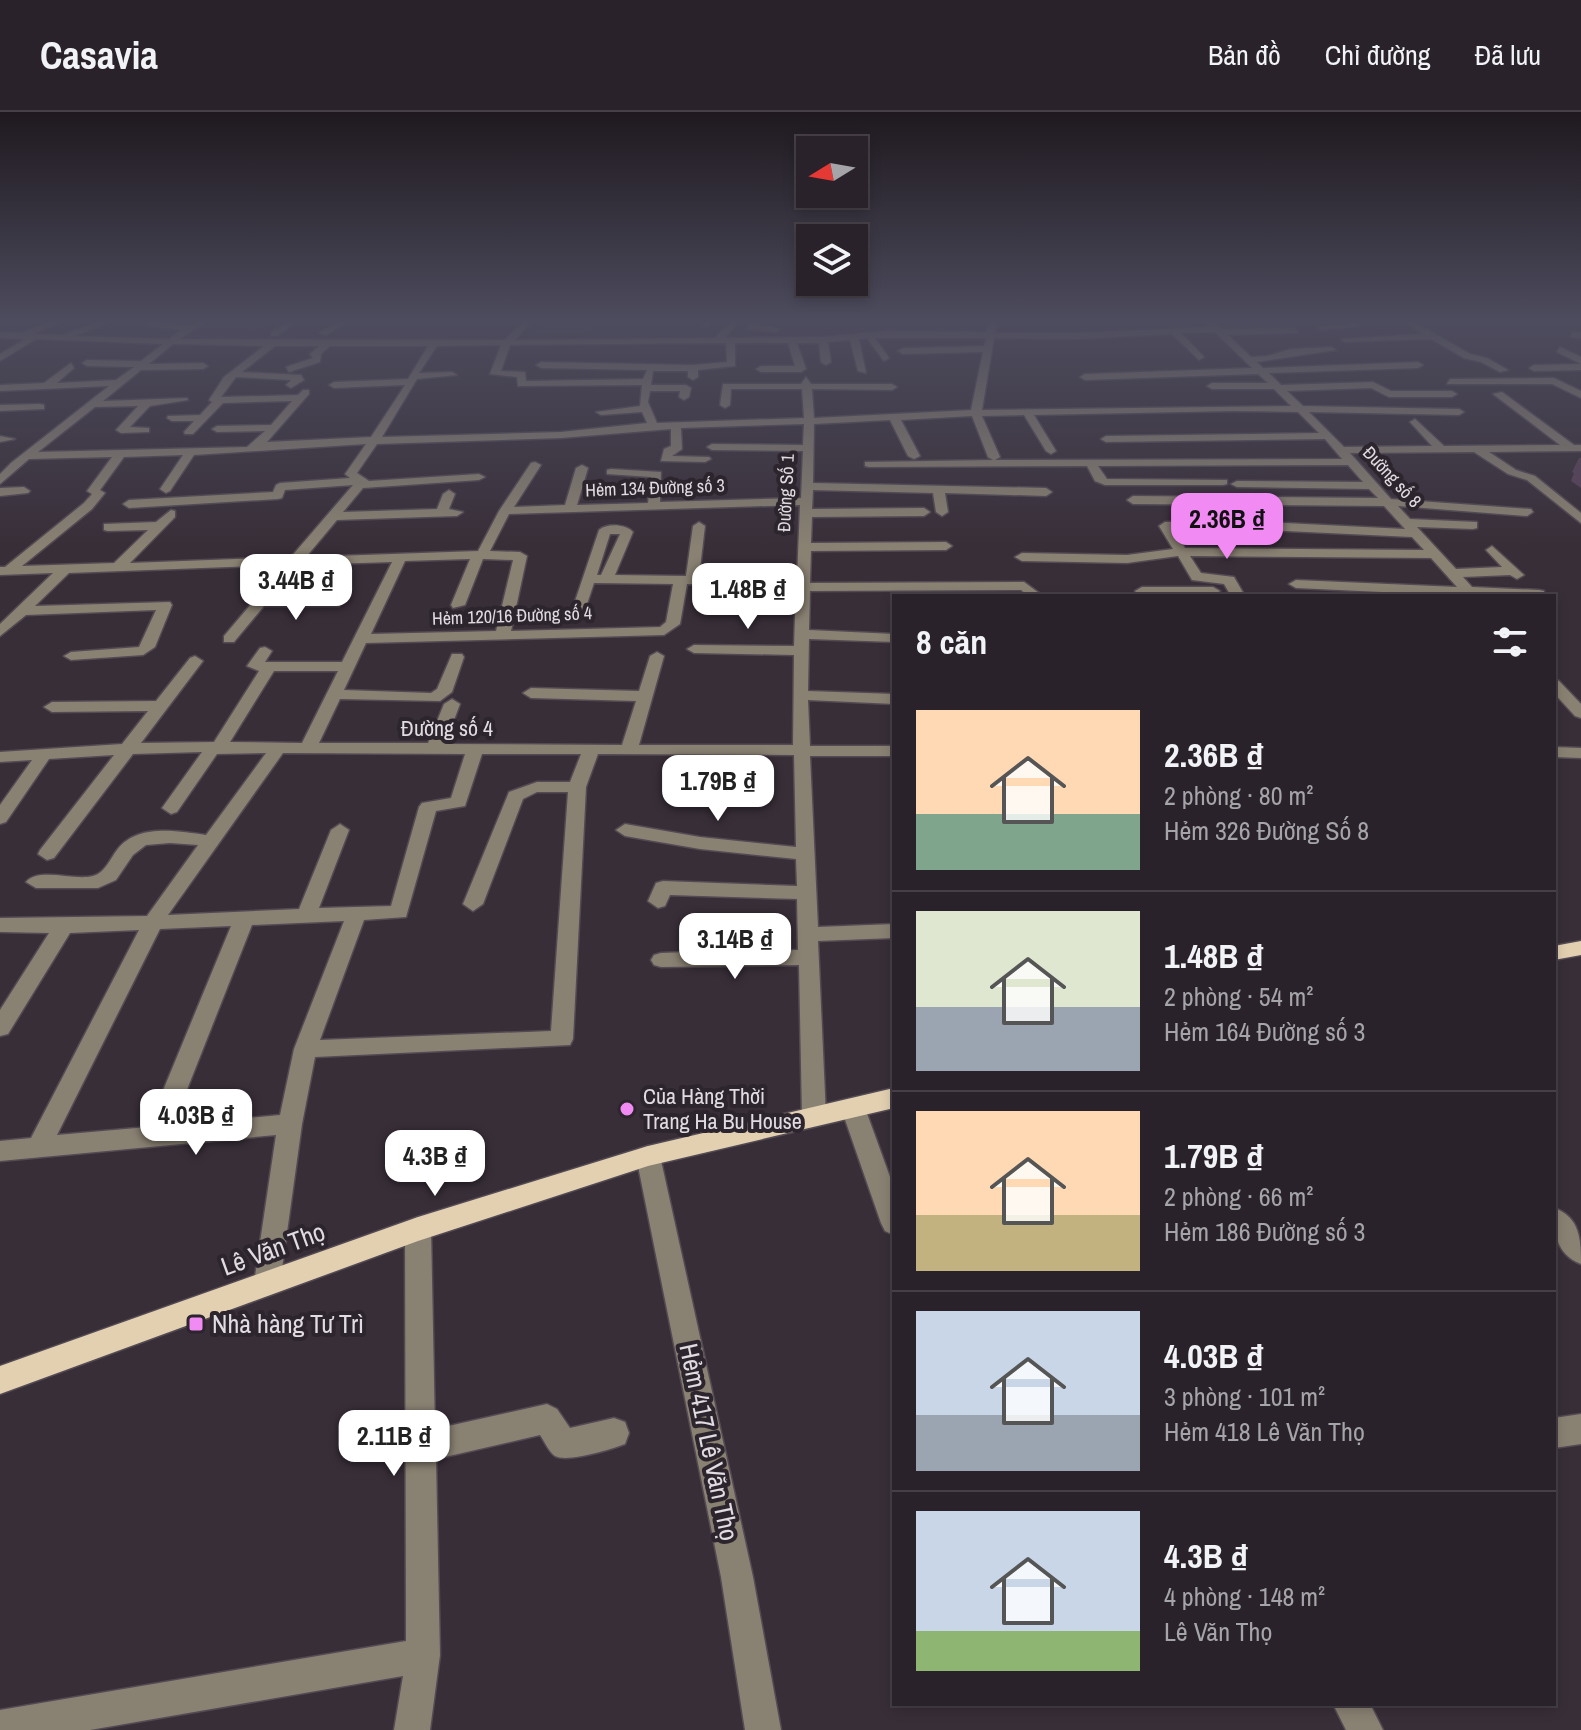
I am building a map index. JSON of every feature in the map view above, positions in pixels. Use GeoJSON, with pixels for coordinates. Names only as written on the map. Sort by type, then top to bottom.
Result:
{"type":"FeatureCollection","features":[{"type":"Feature","properties":{"kind":"main road"},"geometry":{"type":"LineString","coordinates":[[1556,953],[1581,948]]}},
{"type":"Feature","properties":{"kind":"main road","name":"Lê Văn Thọ"},"geometry":{"type":"LineString","coordinates":[[0,1380],[418,1229],[648,1156],[892,1098]]}},
{"type":"Feature","properties":{"kind":"street"},"geometry":{"type":"LineString","coordinates":[[0,481],[15,465],[104,397]]}},
{"type":"Feature","properties":{"kind":"street"},"geometry":{"type":"LineString","coordinates":[[217,397],[214,400],[300,398]]}},
{"type":"Feature","properties":{"kind":"street"},"geometry":{"type":"LineString","coordinates":[[361,483],[351,474],[402,397]]}},
{"type":"Feature","properties":{"kind":"street"},"geometry":{"type":"LineString","coordinates":[[644,397],[643,402],[653,426]]}},
{"type":"Feature","properties":{"kind":"street"},"geometry":{"type":"LineString","coordinates":[[725,397],[725,405]]}},
{"type":"Feature","properties":{"kind":"street","name":"Đường Số 1"},"geometry":{"type":"LineString","coordinates":[[807,397],[809,421],[800,695],[814,1116]]}},
{"type":"Feature","properties":{"kind":"street"},"geometry":{"type":"LineString","coordinates":[[980,397],[976,413],[994,457]]}},
{"type":"Feature","properties":{"kind":"street","name":"Đường số 8"},"geometry":{"type":"LineString","coordinates":[[1287,397],[1328,436],[1472,594]]}},
{"type":"Feature","properties":{"kind":"street"},"geometry":{"type":"LineString","coordinates":[[1502,397],[1576,448]]}},
{"type":"Feature","properties":{"kind":"street"},"geometry":{"type":"LineString","coordinates":[[258,446],[300,398]]}},
{"type":"Feature","properties":{"kind":"street"},"geometry":{"type":"LineString","coordinates":[[96,404],[183,400]]}},
{"type":"Feature","properties":{"kind":"street"},"geometry":{"type":"LineString","coordinates":[[220,400],[189,432],[274,428]]}},
{"type":"Feature","properties":{"kind":"street"},"geometry":{"type":"LineString","coordinates":[[145,430],[121,430],[147,403]]}},
{"type":"Feature","properties":{"kind":"street"},"geometry":{"type":"LineString","coordinates":[[0,406],[40,407]]}},
{"type":"Feature","properties":{"kind":"street"},"geometry":{"type":"LineString","coordinates":[[1096,425],[1233,408],[1296,406],[1461,410]]}},
{"type":"Feature","properties":{"kind":"street"},"geometry":{"type":"LineString","coordinates":[[1233,408],[1244,419]]}},
{"type":"Feature","properties":{"kind":"street"},"geometry":{"type":"LineString","coordinates":[[601,412],[646,409]]}},
{"type":"Feature","properties":{"kind":"street"},"geometry":{"type":"LineString","coordinates":[[27,456],[249,450],[258,446],[561,435],[653,426],[976,413],[1028,413],[1096,425],[1328,436]]}},
{"type":"Feature","properties":{"kind":"street"},"geometry":{"type":"LineString","coordinates":[[1028,413],[1051,451]]}},
{"type":"Feature","properties":{"kind":"street"},"geometry":{"type":"LineString","coordinates":[[893,415],[914,456]]}},
{"type":"Feature","properties":{"kind":"street"},"geometry":{"type":"LineString","coordinates":[[172,418],[203,418]]}},
{"type":"Feature","properties":{"kind":"street"},"geometry":{"type":"LineString","coordinates":[[1415,422],[1443,451]]}},
{"type":"Feature","properties":{"kind":"street"},"geometry":{"type":"LineString","coordinates":[[676,425],[677,449],[669,449],[665,459],[705,459]]}},
{"type":"Feature","properties":{"kind":"street"},"geometry":{"type":"LineString","coordinates":[[1096,425],[1114,449]]}},
{"type":"Feature","properties":{"kind":"street"},"geometry":{"type":"LineString","coordinates":[[712,447],[808,448]]}},
{"type":"Feature","properties":{"kind":"street"},"geometry":{"type":"LineString","coordinates":[[1339,450],[1576,448]]}},
{"type":"Feature","properties":{"kind":"street"},"geometry":{"type":"LineString","coordinates":[[1478,450],[1512,472],[1531,478],[1581,519]]}},
{"type":"Feature","properties":{"kind":"street"},"geometry":{"type":"LineString","coordinates":[[166,489],[191,451]]}},
{"type":"Feature","properties":{"kind":"street"},"geometry":{"type":"LineString","coordinates":[[5,570],[88,506],[121,453]]}},
{"type":"Feature","properties":{"kind":"street"},"geometry":{"type":"LineString","coordinates":[[869,464],[975,466],[1170,458],[1351,462]]}},
{"type":"Feature","properties":{"kind":"street"},"geometry":{"type":"LineString","coordinates":[[1090,462],[1099,479],[1105,482],[1222,479],[1370,481]]}},
{"type":"Feature","properties":{"kind":"street"},"geometry":{"type":"LineString","coordinates":[[0,466],[15,465]]}},
{"type":"Feature","properties":{"kind":"street"},"geometry":{"type":"LineString","coordinates":[[458,605],[480,555],[535,465]]}},
{"type":"Feature","properties":{"kind":"street"},"geometry":{"type":"LineString","coordinates":[[570,509],[582,468]]}},
{"type":"Feature","properties":{"kind":"street"},"geometry":{"type":"LineString","coordinates":[[611,472],[657,474],[654,506]]}},
{"type":"Feature","properties":{"kind":"street"},"geometry":{"type":"LineString","coordinates":[[129,504],[278,495],[280,487],[479,477]]}},
{"type":"Feature","properties":{"kind":"street"},"geometry":{"type":"LineString","coordinates":[[1237,484],[1309,487],[1370,481]]}},
{"type":"Feature","properties":{"kind":"street"},"geometry":{"type":"LineString","coordinates":[[229,639],[361,483]]}},
{"type":"Feature","properties":{"kind":"street"},"geometry":{"type":"LineString","coordinates":[[0,492],[24,491]]}},
{"type":"Feature","properties":{"kind":"street"},"geometry":{"type":"LineString","coordinates":[[806,500],[939,491],[1046,492]]}},
{"type":"Feature","properties":{"kind":"street"},"geometry":{"type":"LineString","coordinates":[[939,491],[942,512]]}},
{"type":"Feature","properties":{"kind":"street"},"geometry":{"type":"LineString","coordinates":[[433,516],[449,494]]}},
{"type":"Feature","properties":{"kind":"street"},"geometry":{"type":"LineString","coordinates":[[806,500],[924,512]]}},
{"type":"Feature","properties":{"kind":"street","name":"Hẻm 134 Đường số 3"},"geometry":{"type":"LineString","coordinates":[[505,511],[806,500]]}},
{"type":"Feature","properties":{"kind":"street"},"geometry":{"type":"LineString","coordinates":[[1133,500],[1389,502],[1527,512]]}},
{"type":"Feature","properties":{"kind":"street"},"geometry":{"type":"LineString","coordinates":[[332,516],[433,516],[457,512]]}},
{"type":"Feature","properties":{"kind":"street"},"geometry":{"type":"LineString","coordinates":[[119,566],[171,514]]}},
{"type":"Feature","properties":{"kind":"street"},"geometry":{"type":"LineString","coordinates":[[1408,523],[1473,525]]}},
{"type":"Feature","properties":{"kind":"street"},"geometry":{"type":"LineString","coordinates":[[1226,525],[1165,526],[1199,578],[1229,580],[1237,594]]}},
{"type":"Feature","properties":{"kind":"street"},"geometry":{"type":"LineString","coordinates":[[1244,525],[1418,533]]}},
{"type":"Feature","properties":{"kind":"street"},"geometry":{"type":"LineString","coordinates":[[108,527],[159,526]]}},
{"type":"Feature","properties":{"kind":"street"},"geometry":{"type":"LineString","coordinates":[[687,580],[699,526]]}},
{"type":"Feature","properties":{"kind":"street"},"geometry":{"type":"LineString","coordinates":[[579,610],[605,530],[624,530],[627,532],[620,553],[611,561],[607,579]]}},
{"type":"Feature","properties":{"kind":"street"},"geometry":{"type":"LineString","coordinates":[[803,547],[946,546]]}},
{"type":"Feature","properties":{"kind":"street"},"geometry":{"type":"LineString","coordinates":[[1492,550],[1529,585]]}},
{"type":"Feature","properties":{"kind":"street"},"geometry":{"type":"LineString","coordinates":[[1137,579],[1181,552],[1435,554]]}},
{"type":"Feature","properties":{"kind":"street"},"geometry":{"type":"LineString","coordinates":[[5,570],[520,556],[503,634]]}},
{"type":"Feature","properties":{"kind":"street"},"geometry":{"type":"LineString","coordinates":[[307,750],[401,557]]}},
{"type":"Feature","properties":{"kind":"street"},"geometry":{"type":"LineString","coordinates":[[1022,557],[1213,591]]}},
{"type":"Feature","properties":{"kind":"street"},"geometry":{"type":"LineString","coordinates":[[0,632],[66,568]]}},
{"type":"Feature","properties":{"kind":"street"},"geometry":{"type":"LineString","coordinates":[[1452,573],[1529,585]]}},
{"type":"Feature","properties":{"kind":"street"},"geometry":{"type":"LineString","coordinates":[[589,579],[1024,586],[1034,594]]}},
{"type":"Feature","properties":{"kind":"street","name":"Hẻm 120/16 Đường số 4"},"geometry":{"type":"LineString","coordinates":[[361,639],[664,631],[673,624],[687,580]]}},
{"type":"Feature","properties":{"kind":"street"},"geometry":{"type":"LineString","coordinates":[[1296,584],[1472,594],[1529,585]]}},
{"type":"Feature","properties":{"kind":"street"},"geometry":{"type":"LineString","coordinates":[[258,602],[334,603]]}},
{"type":"Feature","properties":{"kind":"street"},"geometry":{"type":"LineString","coordinates":[[20,611],[165,605],[143,651],[71,656]]}},
{"type":"Feature","properties":{"kind":"street"},"geometry":{"type":"LineString","coordinates":[[800,634],[892,638]]}},
{"type":"Feature","properties":{"kind":"street"},"geometry":{"type":"LineString","coordinates":[[694,649],[800,651]]}},
{"type":"Feature","properties":{"kind":"street"},"geometry":{"type":"LineString","coordinates":[[629,750],[657,656]]}},
{"type":"Feature","properties":{"kind":"street"},"geometry":{"type":"LineString","coordinates":[[334,694],[434,698],[444,692],[457,657]]}},
{"type":"Feature","properties":{"kind":"street"},"geometry":{"type":"LineString","coordinates":[[171,808],[215,748],[267,659],[347,667]]}},
{"type":"Feature","properties":{"kind":"street"},"geometry":{"type":"LineString","coordinates":[[47,854],[195,661]]}},
{"type":"Feature","properties":{"kind":"street"},"geometry":{"type":"LineString","coordinates":[[1556,686],[1581,713]]}},
{"type":"Feature","properties":{"kind":"street"},"geometry":{"type":"LineString","coordinates":[[531,693],[643,696]]}},
{"type":"Feature","properties":{"kind":"street"},"geometry":{"type":"LineString","coordinates":[[800,695],[892,699]]}},
{"type":"Feature","properties":{"kind":"street"},"geometry":{"type":"LineString","coordinates":[[434,750],[452,704]]}},
{"type":"Feature","properties":{"kind":"street"},"geometry":{"type":"LineString","coordinates":[[52,707],[160,706]]}},
{"type":"Feature","properties":{"kind":"street","name":"Đường số 4"},"geometry":{"type":"LineString","coordinates":[[0,757],[127,749],[215,748],[892,751]]}},
{"type":"Feature","properties":{"kind":"street"},"geometry":{"type":"LineString","coordinates":[[39,1147],[154,920],[276,750]]}},
{"type":"Feature","properties":{"kind":"street"},"geometry":{"type":"LineString","coordinates":[[0,925],[64,926],[399,912],[428,807],[459,802],[475,750]]}},
{"type":"Feature","properties":{"kind":"street"},"geometry":{"type":"LineString","coordinates":[[305,1049],[562,1039],[577,787],[591,750]]}},
{"type":"Feature","properties":{"kind":"street"},"geometry":{"type":"LineString","coordinates":[[1556,752],[1581,753]]}},
{"type":"Feature","properties":{"kind":"street"},"geometry":{"type":"LineString","coordinates":[[0,818],[45,753]]}},
{"type":"Feature","properties":{"kind":"street"},"geometry":{"type":"LineString","coordinates":[[473,904],[515,796],[523,789],[534,787],[577,787]]}},
{"type":"Feature","properties":{"kind":"street"},"geometry":{"type":"LineString","coordinates":[[307,915],[340,830]]}},
{"type":"Feature","properties":{"kind":"street"},"geometry":{"type":"LineString","coordinates":[[625,830],[700,843],[805,854]]}},
{"type":"Feature","properties":{"kind":"street"},"geometry":{"type":"LineString","coordinates":[[36,882],[96,882],[109,877],[131,846],[144,840],[159,837],[211,841]]}},
{"type":"Feature","properties":{"kind":"street"},"geometry":{"type":"LineString","coordinates":[[658,901],[663,888],[806,893]]}},
{"type":"Feature","properties":{"kind":"street"},"geometry":{"type":"LineString","coordinates":[[267,1283],[290,1124],[305,1049],[357,913]]}},
{"type":"Feature","properties":{"kind":"street"},"geometry":{"type":"LineString","coordinates":[[156,1137],[245,917]]}},
{"type":"Feature","properties":{"kind":"street"},"geometry":{"type":"LineString","coordinates":[[729,923],[729,959]]}},
{"type":"Feature","properties":{"kind":"street"},"geometry":{"type":"LineString","coordinates":[[0,1028],[64,926]]}},
{"type":"Feature","properties":{"kind":"street"},"geometry":{"type":"LineString","coordinates":[[808,934],[892,931]]}},
{"type":"Feature","properties":{"kind":"street"},"geometry":{"type":"LineString","coordinates":[[661,960],[809,957]]}},
{"type":"Feature","properties":{"kind":"street"},"geometry":{"type":"LineString","coordinates":[[853,1108],[892,1217]]}},
{"type":"Feature","properties":{"kind":"street"},"geometry":{"type":"LineString","coordinates":[[0,1151],[290,1124]]}},
{"type":"Feature","properties":{"kind":"street","name":"Hẻm 417 Lê Văn Thọ"},"geometry":{"type":"LineString","coordinates":[[648,1156],[737,1577],[763,1730]]}},
{"type":"Feature","properties":{"kind":"street"},"geometry":{"type":"LineString","coordinates":[[1556,1221],[1579,1246]]}},
{"type":"Feature","properties":{"kind":"street"},"geometry":{"type":"LineString","coordinates":[[412,1730],[423,1655],[418,1229]]}},
{"type":"Feature","properties":{"kind":"street"},"geometry":{"type":"LineString","coordinates":[[421,1447],[547,1419],[563,1444],[614,1433]]}},
{"type":"Feature","properties":{"kind":"street"},"geometry":{"type":"LineString","coordinates":[[1556,1433],[1581,1429]]}},
{"type":"Feature","properties":{"kind":"street"},"geometry":{"type":"LineString","coordinates":[[0,1728],[423,1655]]}},
{"type":"Feature","properties":{"kind":"street"},"geometry":{"type":"LineString","coordinates":[[1352,1706],[1365,1730]]}},
{"type":"Feature","properties":{"kind":"place","name":"Của Hàng Thời Trang Ha Bu House"},"geometry":{"type":"Point","coordinates":[627,1109]}},
{"type":"Feature","properties":{"kind":"place","name":"Nhà hàng Tư Trì"},"geometry":{"type":"Point","coordinates":[196,1324]}}]}
